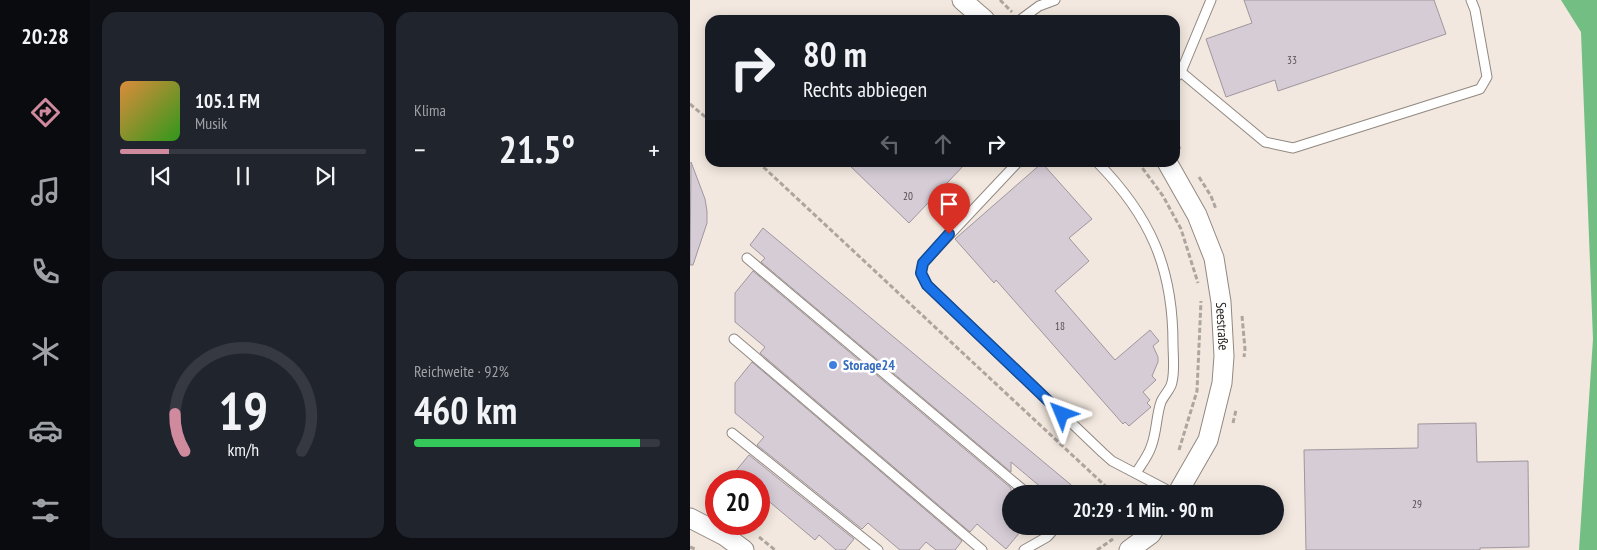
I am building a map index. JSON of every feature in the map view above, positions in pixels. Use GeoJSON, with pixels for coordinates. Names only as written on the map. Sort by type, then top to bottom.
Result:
{"type":"FeatureCollection","features":[{"type":"Feature","properties":{"kind":"street"},"geometry":{"type":"LineString","coordinates":[[962,0],[979,15]]}},
{"type":"Feature","properties":{"kind":"street","name":"Seestraße"},"geometry":{"type":"LineString","coordinates":[[1169,167],[1197,215],[1214,258],[1221,302],[1224,356],[1222,383],[1208,440],[1181,485]]}},
{"type":"Feature","properties":{"kind":"street"},"geometry":{"type":"LineString","coordinates":[[690,518],[724,536],[738,548]]}},
{"type":"Feature","properties":{"kind":"street"},"geometry":{"type":"LineString","coordinates":[[1129,550],[1150,535]]}},
{"type":"Feature","properties":{"kind":"lane"},"geometry":{"type":"LineString","coordinates":[[1025,15],[1038,3],[1055,0]]}},
{"type":"Feature","properties":{"kind":"lane"},"geometry":{"type":"LineString","coordinates":[[1180,70],[1211,0]]}},
{"type":"Feature","properties":{"kind":"lane"},"geometry":{"type":"LineString","coordinates":[[1180,77],[1265,142],[1293,148],[1480,89],[1487,78],[1475,10],[1471,0]]}},
{"type":"Feature","properties":{"kind":"lane"},"geometry":{"type":"LineString","coordinates":[[1013,167],[923,263],[921,273],[927,285],[967,325],[1103,453],[1112,461],[1159,485]]}},
{"type":"Feature","properties":{"kind":"lane"},"geometry":{"type":"LineString","coordinates":[[1102,167],[1137,209],[1154,240],[1164,270],[1170,300],[1173,335],[1172,382],[1162,402],[1151,447],[1136,473]]}},
{"type":"Feature","properties":{"kind":"lane"},"geometry":{"type":"LineString","coordinates":[[747,258],[1017,485]]}},
{"type":"Feature","properties":{"kind":"lane"},"geometry":{"type":"LineString","coordinates":[[734,339],[982,550]]}},
{"type":"Feature","properties":{"kind":"lane"},"geometry":{"type":"LineString","coordinates":[[732,433],[878,550]]}},
{"type":"Feature","properties":{"kind":"lane"},"geometry":{"type":"LineString","coordinates":[[1024,550],[1049,535]]}},
{"type":"Feature","properties":{"kind":"path"},"geometry":{"type":"LineString","coordinates":[[690,104],[705,117]]}},
{"type":"Feature","properties":{"kind":"path"},"geometry":{"type":"LineString","coordinates":[[763,167],[1104,485]]}},
{"type":"Feature","properties":{"kind":"path"},"geometry":{"type":"LineString","coordinates":[[690,547],[697,550]]}},
{"type":"Feature","properties":{"kind":"green space"},"geometry":{"type":"Polygon","coordinates":[[[1561,0],[1597,0],[1597,550],[1579,550],[1593,339],[1581,32],[1561,0]]]}},
{"type":"Feature","properties":{"kind":"building"},"geometry":{"type":"Polygon","coordinates":[[[1244,0],[1434,0],[1446,34],[1278,91],[1275,80],[1226,97],[1206,39],[1252,23],[1244,0]]]}},
{"type":"Feature","properties":{"kind":"building"},"geometry":{"type":"Polygon","coordinates":[[[691,162],[705,199],[707,211],[707,223],[693,265],[690,265],[691,162]]]}},
{"type":"Feature","properties":{"kind":"building"},"geometry":{"type":"Polygon","coordinates":[[[851,167],[962,167],[909,223],[851,167]]]}},
{"type":"Feature","properties":{"kind":"building"},"geometry":{"type":"Polygon","coordinates":[[[1037,167],[1046,167],[1092,219],[1069,238],[1089,261],[1055,291],[1115,360],[1150,330],[1159,341],[1153,346],[1158,357],[1158,362],[1152,376],[1156,380],[1143,392],[1150,400],[1147,403],[1151,407],[1129,426],[1125,422],[1123,424],[996,280],[994,283],[955,239],[1037,167]]]}},
{"type":"Feature","properties":{"kind":"building"},"geometry":{"type":"Polygon","coordinates":[[[763,228],[1071,485],[1038,485],[1011,462],[1011,472],[761,262],[765,258],[750,245],[763,228]]]}},
{"type":"Feature","properties":{"kind":"building"},"geometry":{"type":"Polygon","coordinates":[[[753,271],[1007,485],[1002,485],[1002,535],[1018,535],[1006,549],[977,524],[970,532],[760,353],[765,347],[735,322],[735,293],[753,271]]]}},
{"type":"Feature","properties":{"kind":"building"},"geometry":{"type":"Polygon","coordinates":[[[752,362],[962,541],[955,550],[936,550],[926,542],[919,550],[900,550],[868,523],[862,529],[757,445],[764,437],[735,413],[735,383],[752,362]]]}},
{"type":"Feature","properties":{"kind":"building"},"geometry":{"type":"Polygon","coordinates":[[[1476,423],[1477,462],[1528,461],[1529,547],[1480,548],[1480,550],[1306,550],[1304,450],[1418,448],[1418,424],[1476,423]]]}},
{"type":"Feature","properties":{"kind":"building"},"geometry":{"type":"Polygon","coordinates":[[[749,455],[768,470],[736,470],[749,455]]]}},
{"type":"Feature","properties":{"kind":"building"},"geometry":{"type":"Polygon","coordinates":[[[770,472],[854,539],[845,550],[836,550],[819,535],[815,540],[770,502],[770,472]]]}},
{"type":"Feature","properties":{"kind":"place","name":"Storage24"},"geometry":{"type":"Point","coordinates":[833,365]}},
{"type":"Feature","properties":{"kind":"route"},"geometry":{"type":"LineString","coordinates":[[949,234],[923,263],[921,273],[927,285],[1062,414]]}}]}
